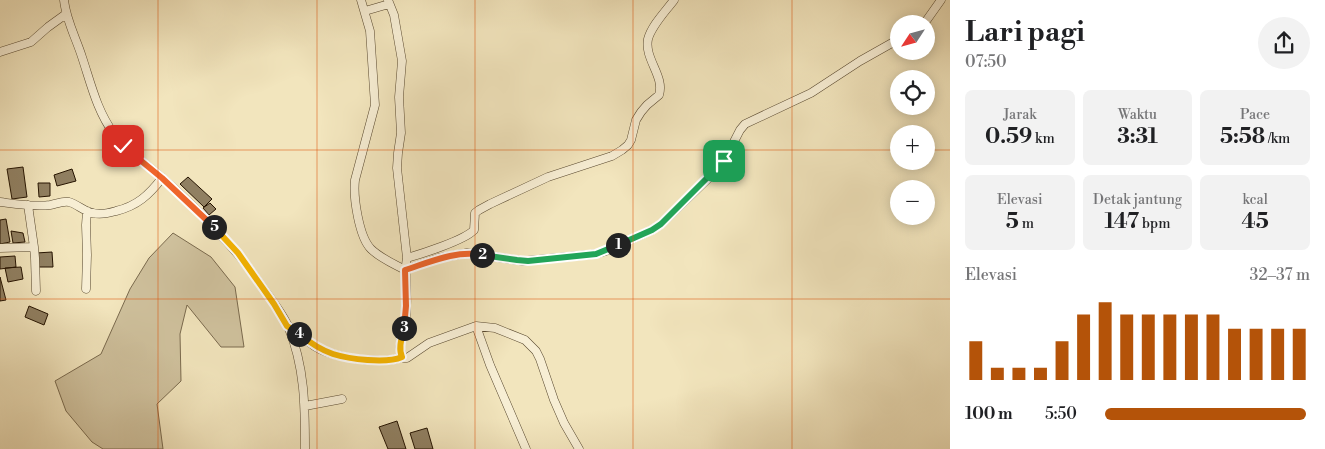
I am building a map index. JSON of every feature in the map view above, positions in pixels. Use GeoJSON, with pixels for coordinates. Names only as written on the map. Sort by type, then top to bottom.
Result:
{"type":"FeatureCollection","features":[{"type":"Feature","properties":{"kind":"street"},"geometry":{"type":"LineString","coordinates":[[64,0],[66,14],[93,92],[102,115],[110,128],[123,146],[162,178],[216,229],[238,253],[287,326],[301,367],[305,406],[305,449]]}},
{"type":"Feature","properties":{"kind":"street"},"geometry":{"type":"LineString","coordinates":[[361,0],[370,30],[375,105],[355,180],[354,188],[358,217],[366,242],[370,248],[405,270]]}},
{"type":"Feature","properties":{"kind":"street"},"geometry":{"type":"LineString","coordinates":[[407,258],[437,248],[469,234],[474,230],[475,213],[490,204],[548,177],[612,156],[628,146],[640,112],[659,96],[658,78],[651,58],[648,40],[654,27],[674,0]]}},
{"type":"Feature","properties":{"kind":"street"},"geometry":{"type":"LineString","coordinates":[[930,15],[941,0]]}},
{"type":"Feature","properties":{"kind":"street"},"geometry":{"type":"LineString","coordinates":[[365,11],[389,2],[394,15],[402,61],[399,98],[401,133],[397,168],[407,258],[405,270],[405,325],[400,353],[402,357]]}},
{"type":"Feature","properties":{"kind":"street"},"geometry":{"type":"LineString","coordinates":[[0,52],[31,42],[66,14]]}},
{"type":"Feature","properties":{"kind":"street"},"geometry":{"type":"LineString","coordinates":[[405,270],[439,258],[467,253],[523,261],[596,254],[652,230],[661,224],[722,165],[745,124],[811,93],[890,44]]}},
{"type":"Feature","properties":{"kind":"street"},"geometry":{"type":"LineString","coordinates":[[0,202],[51,205],[70,202],[87,211],[104,214],[129,208],[152,190],[162,178]]}},
{"type":"Feature","properties":{"kind":"street"},"geometry":{"type":"LineString","coordinates":[[28,205],[34,247],[36,291]]}},
{"type":"Feature","properties":{"kind":"street"},"geometry":{"type":"LineString","coordinates":[[86,288],[87,211]]}},
{"type":"Feature","properties":{"kind":"street"},"geometry":{"type":"LineString","coordinates":[[0,248],[34,247]]}},
{"type":"Feature","properties":{"kind":"street"},"geometry":{"type":"LineString","coordinates":[[287,326],[308,342],[332,354],[367,360],[407,358],[429,343],[476,326],[494,328],[525,340],[536,351],[564,424],[579,449]]}},
{"type":"Feature","properties":{"kind":"street"},"geometry":{"type":"LineString","coordinates":[[476,326],[490,365],[526,449]]}},
{"type":"Feature","properties":{"kind":"street"},"geometry":{"type":"LineString","coordinates":[[305,406],[342,399]]}},
{"type":"Feature","properties":{"kind":"shaded area"},"geometry":{"type":"Polygon","coordinates":[[[173,233],[211,257],[235,287],[244,347],[221,347],[187,305],[180,334],[181,381],[157,404],[163,449],[103,449],[92,442],[66,411],[55,381],[101,354],[130,289],[149,258],[173,233]]]}},
{"type":"Feature","properties":{"kind":"building"},"geometry":{"type":"Polygon","coordinates":[[[23,167],[27,197],[12,199],[7,169],[23,167]]]}},
{"type":"Feature","properties":{"kind":"building"},"geometry":{"type":"Polygon","coordinates":[[[72,169],[76,181],[57,186],[54,175],[72,169]]]}},
{"type":"Feature","properties":{"kind":"building"},"geometry":{"type":"Polygon","coordinates":[[[188,177],[212,199],[204,207],[180,184],[188,177]]]}},
{"type":"Feature","properties":{"kind":"building"},"geometry":{"type":"Polygon","coordinates":[[[38,183],[50,183],[50,196],[39,197],[38,183]]]}},
{"type":"Feature","properties":{"kind":"building"},"geometry":{"type":"Polygon","coordinates":[[[210,203],[216,209],[209,215],[203,208],[210,203]]]}},
{"type":"Feature","properties":{"kind":"building"},"geometry":{"type":"Polygon","coordinates":[[[6,219],[10,242],[0,244],[0,220],[6,219]]]}},
{"type":"Feature","properties":{"kind":"building"},"geometry":{"type":"Polygon","coordinates":[[[11,231],[23,233],[25,242],[13,243],[11,231]]]}},
{"type":"Feature","properties":{"kind":"building"},"geometry":{"type":"Polygon","coordinates":[[[52,252],[53,267],[37,267],[36,253],[52,252]]]}},
{"type":"Feature","properties":{"kind":"building"},"geometry":{"type":"Polygon","coordinates":[[[15,256],[16,267],[0,269],[0,257],[15,256]]]}},
{"type":"Feature","properties":{"kind":"building"},"geometry":{"type":"Polygon","coordinates":[[[21,267],[23,279],[8,282],[5,268],[21,267]]]}},
{"type":"Feature","properties":{"kind":"building"},"geometry":{"type":"Polygon","coordinates":[[[0,277],[6,300],[0,301],[0,277]]]}},
{"type":"Feature","properties":{"kind":"building"},"geometry":{"type":"Polygon","coordinates":[[[29,306],[48,314],[44,325],[25,317],[29,306]]]}},
{"type":"Feature","properties":{"kind":"building"},"geometry":{"type":"Polygon","coordinates":[[[397,421],[406,449],[388,449],[379,427],[397,421]]]}},
{"type":"Feature","properties":{"kind":"building"},"geometry":{"type":"Polygon","coordinates":[[[427,428],[433,449],[415,449],[410,433],[427,428]]]}},
{"type":"Feature","properties":{"kind":"route"},"geometry":{"type":"LineString","coordinates":[[123,146],[162,178],[216,229],[238,253],[287,326],[295,330],[308,342],[332,354],[367,360],[389,360],[402,357],[400,353],[406,306],[405,270],[439,258],[467,253],[523,261],[601,253],[657,227],[724,161]]}}]}
